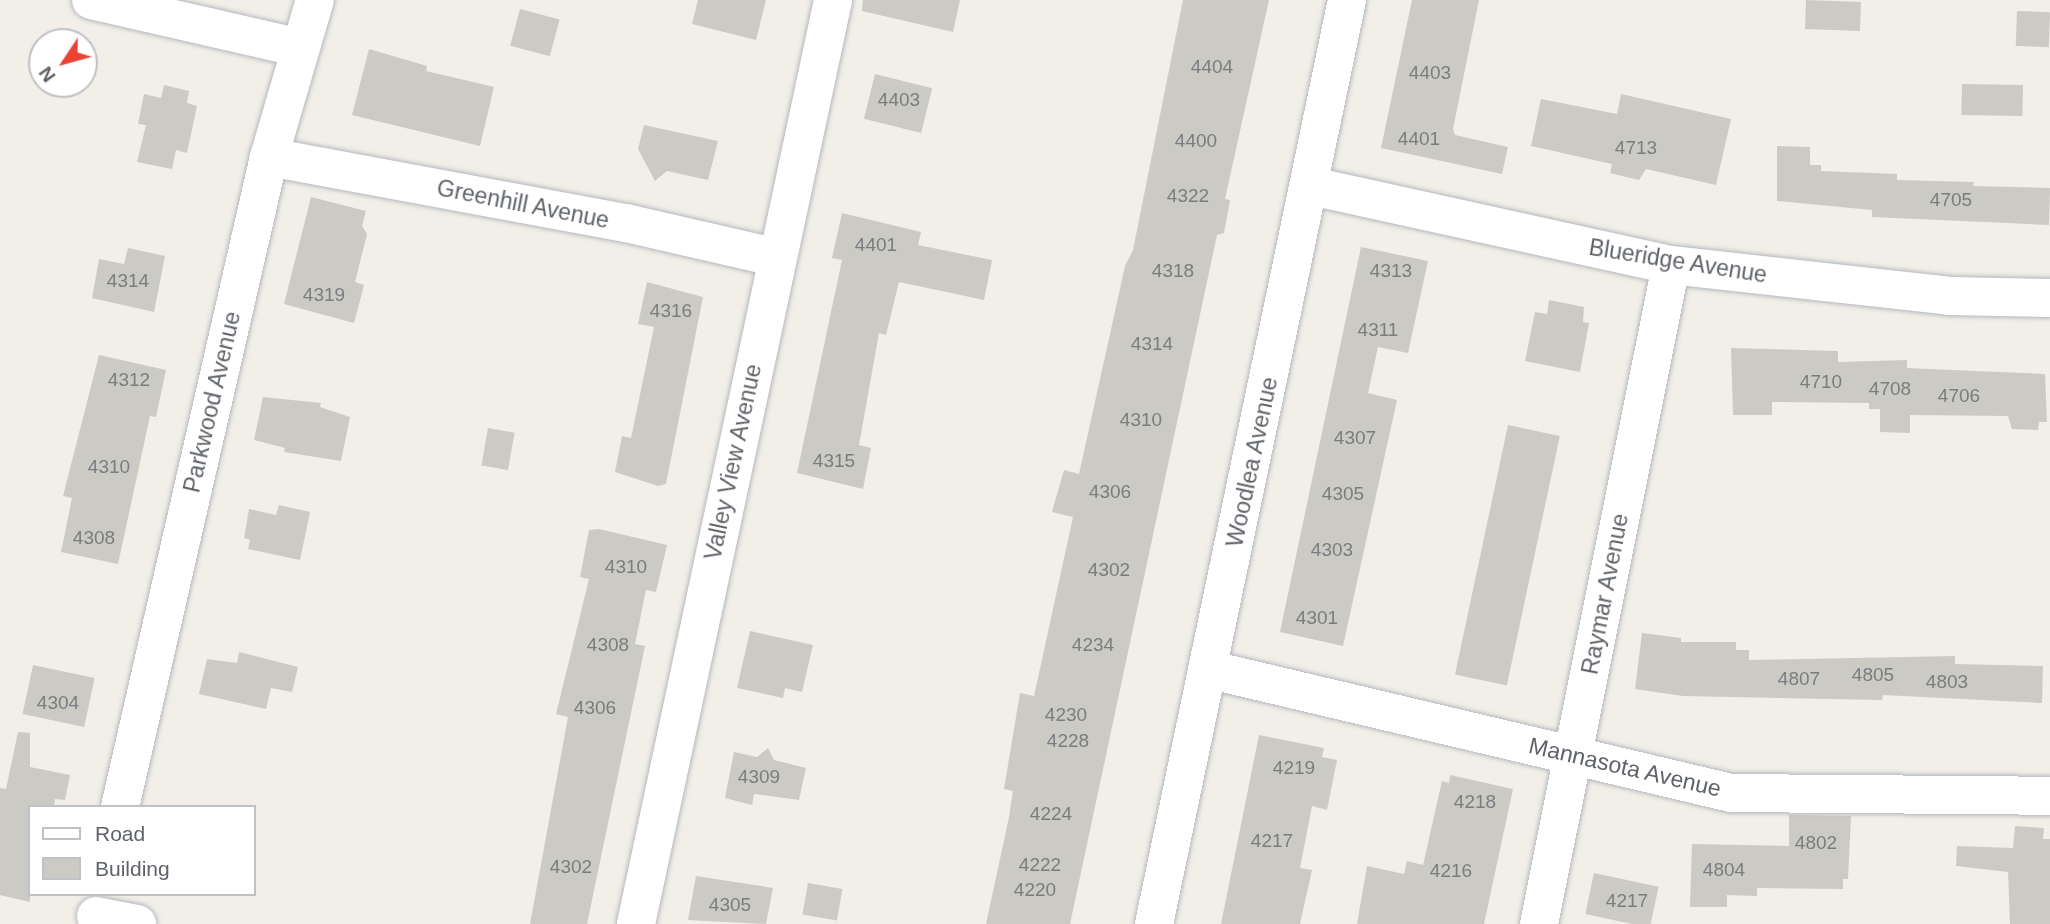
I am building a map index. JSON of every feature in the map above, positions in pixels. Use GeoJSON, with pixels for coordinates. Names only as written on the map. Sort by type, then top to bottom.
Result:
{"type":"FeatureCollection","features":[{"type":"Feature","properties":{"kind":"street"},"geometry":{"type":"LineString","coordinates":[[91,0],[301,48]]}},
{"type":"Feature","properties":{"kind":"street","name":"Parkwood Avenue"},"geometry":{"type":"LineString","coordinates":[[120,805],[269,157],[315,0]]}},
{"type":"Feature","properties":{"kind":"street","name":"Valley View Avenue"},"geometry":{"type":"LineString","coordinates":[[636,924],[775,257],[833,0]]}},
{"type":"Feature","properties":{"kind":"street","name":"Woodlea Avenue"},"geometry":{"type":"LineString","coordinates":[[1154,924],[1311,186],[1347,0]]}},
{"type":"Feature","properties":{"kind":"street","name":"Greenhill Avenue"},"geometry":{"type":"LineString","coordinates":[[269,157],[625,223],[775,257]]}},
{"type":"Feature","properties":{"kind":"street","name":"Blueridge Avenue"},"geometry":{"type":"LineString","coordinates":[[1311,186],[1671,265],[1950,296],[2050,298]]}},
{"type":"Feature","properties":{"kind":"street","name":"Raymar Avenue"},"geometry":{"type":"LineString","coordinates":[[1539,924],[1671,265]]}},
{"type":"Feature","properties":{"kind":"street","name":"Mannasota Avenue"},"geometry":{"type":"LineString","coordinates":[[1207,669],[1731,793],[2050,796]]}},
{"type":"Feature","properties":{"kind":"street"},"geometry":{"type":"LineString","coordinates":[[97,911],[137,924]]}},
{"type":"Feature","properties":{"kind":"building"},"geometry":{"type":"Polygon","coordinates":[[[698,0],[766,0],[756,40],[692,24],[698,0]]]}},
{"type":"Feature","properties":{"kind":"building"},"geometry":{"type":"Polygon","coordinates":[[[863,0],[960,0],[953,32],[862,11],[863,0]]]}},
{"type":"Feature","properties":{"kind":"building"},"geometry":{"type":"Polygon","coordinates":[[[1183,0],[1269,0],[1225,199],[1230,200],[1224,233],[1217,235],[1070,924],[986,924],[1013,791],[1004,789],[1020,693],[1034,696],[1073,517],[1052,512],[1064,470],[1079,474],[1125,266],[1133,250],[1183,0]]]}},
{"type":"Feature","properties":{"kind":"building"},"geometry":{"type":"Polygon","coordinates":[[[1412,0],[1479,0],[1453,129],[1455,135],[1508,147],[1502,174],[1381,148],[1412,0]]]}},
{"type":"Feature","properties":{"kind":"building"},"geometry":{"type":"Polygon","coordinates":[[[1806,0],[1861,2],[1860,31],[1805,29],[1806,0]]]}},
{"type":"Feature","properties":{"kind":"building"},"geometry":{"type":"Polygon","coordinates":[[[520,9],[560,20],[550,56],[510,46],[520,9]]]}},
{"type":"Feature","properties":{"kind":"building"},"geometry":{"type":"Polygon","coordinates":[[[2017,11],[2050,12],[2049,47],[2016,46],[2017,11]]]}},
{"type":"Feature","properties":{"kind":"building"},"geometry":{"type":"Polygon","coordinates":[[[369,49],[427,66],[426,71],[494,87],[480,146],[352,115],[369,49]]]}},
{"type":"Feature","properties":{"kind":"building"},"geometry":{"type":"Polygon","coordinates":[[[875,74],[932,88],[921,133],[864,119],[875,74]]]}},
{"type":"Feature","properties":{"kind":"building"},"geometry":{"type":"Polygon","coordinates":[[[1962,84],[2023,85],[2022,116],[1961,115],[1962,84]]]}},
{"type":"Feature","properties":{"kind":"building"},"geometry":{"type":"Polygon","coordinates":[[[164,85],[189,91],[187,103],[197,106],[187,153],[176,150],[172,169],[137,162],[146,125],[138,124],[144,94],[161,98],[164,85]]]}},
{"type":"Feature","properties":{"kind":"building"},"geometry":{"type":"Polygon","coordinates":[[[1621,94],[1731,119],[1716,185],[1646,169],[1639,180],[1610,173],[1612,164],[1531,146],[1541,99],[1617,114],[1621,94]]]}},
{"type":"Feature","properties":{"kind":"building"},"geometry":{"type":"Polygon","coordinates":[[[644,125],[718,141],[708,180],[667,171],[655,181],[638,149],[644,125]]]}},
{"type":"Feature","properties":{"kind":"building"},"geometry":{"type":"Polygon","coordinates":[[[1777,146],[1810,147],[1810,165],[1821,165],[1821,171],[1897,174],[1897,180],[1974,182],[1973,186],[2050,188],[2049,225],[1872,217],[1872,210],[1777,201],[1777,146]]]}},
{"type":"Feature","properties":{"kind":"building"},"geometry":{"type":"Polygon","coordinates":[[[311,197],[366,211],[362,226],[367,234],[355,282],[364,285],[354,323],[284,304],[311,197]]]}},
{"type":"Feature","properties":{"kind":"building"},"geometry":{"type":"Polygon","coordinates":[[[842,213],[921,232],[918,245],[992,260],[984,300],[899,282],[886,335],[879,333],[859,445],[871,448],[863,489],[797,473],[842,260],[832,258],[842,213]]]}},
{"type":"Feature","properties":{"kind":"building"},"geometry":{"type":"Polygon","coordinates":[[[1361,247],[1428,261],[1408,353],[1378,347],[1368,393],[1397,400],[1343,646],[1280,632],[1361,247]]]}},
{"type":"Feature","properties":{"kind":"building"},"geometry":{"type":"Polygon","coordinates":[[[128,248],[165,256],[154,312],[92,298],[99,259],[124,264],[128,248]]]}},
{"type":"Feature","properties":{"kind":"building"},"geometry":{"type":"Polygon","coordinates":[[[647,282],[703,297],[666,484],[658,486],[615,472],[622,436],[631,438],[654,327],[638,324],[647,282]]]}},
{"type":"Feature","properties":{"kind":"building"},"geometry":{"type":"Polygon","coordinates":[[[1549,300],[1584,307],[1583,322],[1589,323],[1580,372],[1525,361],[1535,312],[1547,314],[1549,300]]]}},
{"type":"Feature","properties":{"kind":"building"},"geometry":{"type":"Polygon","coordinates":[[[1731,348],[1838,351],[1838,362],[1907,360],[1907,368],[2045,374],[2047,422],[2039,422],[2038,430],[2012,429],[2008,416],[1910,415],[1910,433],[1880,432],[1880,409],[1869,409],[1869,403],[1772,402],[1772,415],[1733,415],[1731,348]]]}},
{"type":"Feature","properties":{"kind":"building"},"geometry":{"type":"Polygon","coordinates":[[[99,355],[166,370],[156,417],[150,416],[118,564],[61,552],[72,498],[63,496],[99,355]]]}},
{"type":"Feature","properties":{"kind":"building"},"geometry":{"type":"Polygon","coordinates":[[[263,397],[321,403],[320,407],[350,417],[341,461],[284,452],[285,448],[254,440],[263,397]]]}},
{"type":"Feature","properties":{"kind":"building"},"geometry":{"type":"Polygon","coordinates":[[[1508,425],[1560,436],[1507,685],[1455,674],[1508,425]]]}},
{"type":"Feature","properties":{"kind":"building"},"geometry":{"type":"Polygon","coordinates":[[[488,428],[515,433],[508,470],[481,465],[488,428]]]}},
{"type":"Feature","properties":{"kind":"building"},"geometry":{"type":"Polygon","coordinates":[[[279,505],[310,512],[300,560],[248,549],[250,540],[244,538],[249,509],[276,515],[279,505]]]}},
{"type":"Feature","properties":{"kind":"building"},"geometry":{"type":"Polygon","coordinates":[[[599,529],[667,545],[656,592],[646,590],[635,644],[645,646],[587,924],[530,924],[568,717],[556,714],[589,579],[580,577],[589,530],[599,529]]]}},
{"type":"Feature","properties":{"kind":"building"},"geometry":{"type":"Polygon","coordinates":[[[750,631],[813,645],[802,692],[785,688],[783,698],[737,688],[750,631]]]}},
{"type":"Feature","properties":{"kind":"building"},"geometry":{"type":"Polygon","coordinates":[[[1642,633],[1681,638],[1681,642],[1736,642],[1736,650],[1749,650],[1749,660],[1955,656],[1955,664],[2043,666],[2042,703],[1883,695],[1882,700],[1683,696],[1635,689],[1642,633]]]}},
{"type":"Feature","properties":{"kind":"building"},"geometry":{"type":"Polygon","coordinates":[[[239,652],[298,667],[292,692],[271,688],[266,709],[199,694],[207,659],[237,663],[239,652]]]}},
{"type":"Feature","properties":{"kind":"building"},"geometry":{"type":"Polygon","coordinates":[[[33,665],[95,678],[84,727],[23,714],[33,665]]]}},
{"type":"Feature","properties":{"kind":"building"},"geometry":{"type":"Polygon","coordinates":[[[18,732],[30,733],[30,767],[70,775],[65,800],[55,799],[54,805],[28,805],[30,902],[0,895],[0,788],[6,789],[18,732]]]}},
{"type":"Feature","properties":{"kind":"building"},"geometry":{"type":"Polygon","coordinates":[[[1259,735],[1324,748],[1322,757],[1337,760],[1327,810],[1312,806],[1300,868],[1312,870],[1300,924],[1221,924],[1259,735]]]}},
{"type":"Feature","properties":{"kind":"building"},"geometry":{"type":"Polygon","coordinates":[[[768,748],[774,760],[806,768],[799,800],[754,794],[752,805],[725,798],[734,752],[757,757],[768,748]]]}},
{"type":"Feature","properties":{"kind":"building"},"geometry":{"type":"Polygon","coordinates":[[[1450,775],[1513,789],[1484,924],[1357,924],[1367,866],[1404,874],[1407,861],[1423,865],[1442,781],[1449,783],[1450,775]]]}},
{"type":"Feature","properties":{"kind":"building"},"geometry":{"type":"Polygon","coordinates":[[[1789,815],[1851,816],[1848,879],[1843,879],[1843,889],[1757,888],[1757,896],[1727,895],[1727,907],[1690,907],[1692,844],[1789,846],[1789,815]]]}},
{"type":"Feature","properties":{"kind":"building"},"geometry":{"type":"Polygon","coordinates":[[[2015,826],[2044,828],[2043,839],[2050,839],[2050,924],[2010,924],[2008,872],[1956,866],[1957,846],[2013,848],[2015,826]]]}},
{"type":"Feature","properties":{"kind":"building"},"geometry":{"type":"Polygon","coordinates":[[[1594,873],[1659,887],[1651,924],[1632,924],[1585,914],[1594,873]]]}},
{"type":"Feature","properties":{"kind":"building"},"geometry":{"type":"Polygon","coordinates":[[[696,876],[773,888],[766,924],[688,920],[696,876]]]}},
{"type":"Feature","properties":{"kind":"building"},"geometry":{"type":"Polygon","coordinates":[[[808,883],[842,889],[837,921],[802,915],[808,883]]]}}]}
